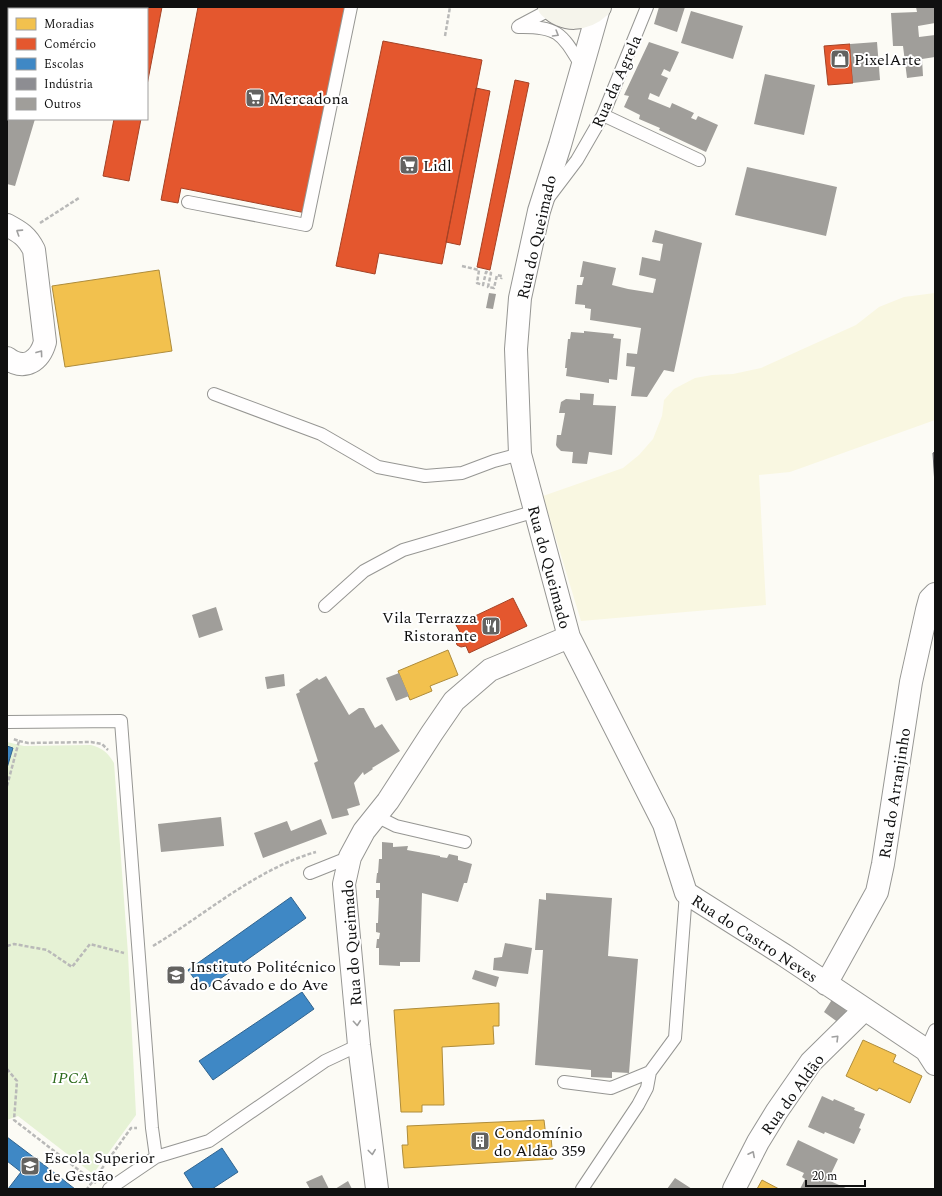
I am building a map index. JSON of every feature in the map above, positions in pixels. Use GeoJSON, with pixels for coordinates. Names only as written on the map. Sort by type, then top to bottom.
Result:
{"type":"FeatureCollection","features":[{"type":"Feature","properties":{"kind":"main road"},"geometry":{"type":"LineString","coordinates":[[550,8],[561,15],[576,18],[590,14],[599,7]]}},
{"type":"Feature","properties":{"kind":"street","name":"Rua do Queimado"},"geometry":{"type":"LineString","coordinates":[[377,1189],[359,1045],[341,861],[382,809],[454,701],[490,670],[569,637],[520,454],[516,349],[520,298],[539,211],[560,145],[599,7]]}},
{"type":"Feature","properties":{"kind":"street","name":"Rua do Queimado"},"geometry":{"type":"LineString","coordinates":[[576,18],[582,68]]}},
{"type":"Feature","properties":{"kind":"street"},"geometry":{"type":"LineString","coordinates":[[7,358],[12,362],[22,365],[33,362],[42,353],[45,342],[34,250],[29,240],[15,229]]}},
{"type":"Feature","properties":{"kind":"street","name":"Rua do Arranjinho"},"geometry":{"type":"LineString","coordinates":[[826,984],[877,892],[883,864],[911,682],[930,599],[935,594]]}},
{"type":"Feature","properties":{"kind":"street","name":"Rua do Castro Neves"},"geometry":{"type":"LineString","coordinates":[[569,637],[664,824],[686,893],[826,984],[930,1057]]}},
{"type":"Feature","properties":{"kind":"street","name":"Rua do Aldão"},"geometry":{"type":"LineString","coordinates":[[734,1189],[765,1129],[811,1062],[864,1010]]}},
{"type":"Feature","properties":{"kind":"lane"},"geometry":{"type":"LineString","coordinates":[[188,202],[306,225],[351,7]]}},
{"type":"Feature","properties":{"kind":"lane","name":"Rua da Agrela"},"geometry":{"type":"LineString","coordinates":[[539,211],[577,160],[604,115],[647,7]]}},
{"type":"Feature","properties":{"kind":"lane"},"geometry":{"type":"LineString","coordinates":[[550,8],[518,27],[545,28],[558,34],[569,46],[582,68]]}},
{"type":"Feature","properties":{"kind":"lane"},"geometry":{"type":"LineString","coordinates":[[604,115],[699,160]]}},
{"type":"Feature","properties":{"kind":"lane"},"geometry":{"type":"LineString","coordinates":[[214,394],[321,434],[378,467],[425,476],[462,473],[494,461],[520,454]]}},
{"type":"Feature","properties":{"kind":"lane"},"geometry":{"type":"LineString","coordinates":[[325,606],[364,571],[403,550],[536,511]]}},
{"type":"Feature","properties":{"kind":"lane"},"geometry":{"type":"LineString","coordinates":[[7,722],[121,721],[152,1128],[156,1157]]}},
{"type":"Feature","properties":{"kind":"lane"},"geometry":{"type":"LineString","coordinates":[[382,809],[396,826],[465,842]]}},
{"type":"Feature","properties":{"kind":"lane"},"geometry":{"type":"LineString","coordinates":[[310,873],[341,861]]}},
{"type":"Feature","properties":{"kind":"lane"},"geometry":{"type":"LineString","coordinates":[[582,1189],[638,1105],[647,1088],[650,1072],[675,1038],[686,893]]}},
{"type":"Feature","properties":{"kind":"lane"},"geometry":{"type":"LineString","coordinates":[[930,1057],[935,1030]]}},
{"type":"Feature","properties":{"kind":"lane"},"geometry":{"type":"LineString","coordinates":[[109,1189],[156,1157],[205,1137],[325,1061],[359,1045]]}},
{"type":"Feature","properties":{"kind":"lane"},"geometry":{"type":"LineString","coordinates":[[564,1082],[611,1088],[650,1072]]}},
{"type":"Feature","properties":{"kind":"path"},"geometry":{"type":"LineString","coordinates":[[445,36],[450,7]]}},
{"type":"Feature","properties":{"kind":"path"},"geometry":{"type":"LineString","coordinates":[[15,229],[79,198]]}},
{"type":"Feature","properties":{"kind":"path"},"geometry":{"type":"LineString","coordinates":[[462,266],[480,270],[477,283],[483,285],[486,272],[491,273],[488,287],[494,288],[496,275],[502,276]]}},
{"type":"Feature","properties":{"kind":"path"},"geometry":{"type":"LineString","coordinates":[[7,737],[19,741],[7,786]]}},
{"type":"Feature","properties":{"kind":"path"},"geometry":{"type":"LineString","coordinates":[[153,946],[228,896],[289,861],[316,852],[324,852],[341,861]]}},
{"type":"Feature","properties":{"kind":"path"},"geometry":{"type":"LineString","coordinates":[[7,946],[14,944],[47,950],[72,967],[90,944],[128,954]]}},
{"type":"Feature","properties":{"kind":"path"},"geometry":{"type":"LineString","coordinates":[[7,1069],[17,1081],[14,1120],[93,1181]]}},
{"type":"Feature","properties":{"kind":"path"},"geometry":{"type":"LineString","coordinates":[[87,1189],[131,1128],[138,1128]]}},
{"type":"Feature","properties":{"kind":"shaded area"},"geometry":{"type":"Polygon","coordinates":[[[935,293],[935,420],[790,472],[759,475],[766,605],[581,621],[543,496],[623,468],[639,455],[653,439],[662,416],[664,400],[674,389],[695,378],[712,375],[733,374],[761,368],[856,325],[879,307],[904,297],[935,293]]]}},
{"type":"Feature","properties":{"kind":"green space","name":"IPCA"},"geometry":{"type":"Polygon","coordinates":[[[7,742],[24,746],[91,745],[105,751],[114,763],[128,954],[136,1115],[93,1174],[18,1116],[7,1120],[7,742]]]}},
{"type":"Feature","properties":{"kind":"building: Moradias"},"geometry":{"type":"Polygon","coordinates":[[[159,270],[172,351],[65,367],[52,286],[159,270]]]}},
{"type":"Feature","properties":{"kind":"building: Moradias"},"geometry":{"type":"Polygon","coordinates":[[[448,650],[458,675],[430,686],[432,691],[410,700],[398,671],[448,650]]]}},
{"type":"Feature","properties":{"kind":"building: Moradias"},"geometry":{"type":"Polygon","coordinates":[[[499,1003],[499,1026],[493,1026],[494,1044],[442,1047],[444,1105],[422,1105],[422,1112],[401,1112],[394,1010],[499,1003]]]}},
{"type":"Feature","properties":{"kind":"building: Moradias"},"geometry":{"type":"Polygon","coordinates":[[[863,1040],[896,1055],[893,1062],[922,1076],[910,1103],[879,1088],[877,1091],[846,1076],[863,1040]]]}},
{"type":"Feature","properties":{"kind":"building: Moradias","name":"Condomínio do Aldão 359"},"geometry":{"type":"Polygon","coordinates":[[[544,1120],[546,1137],[551,1137],[553,1159],[404,1168],[402,1145],[408,1145],[407,1126],[544,1120]]]}},
{"type":"Feature","properties":{"kind":"building: Moradias"},"geometry":{"type":"Polygon","coordinates":[[[762,1180],[779,1189],[757,1189],[762,1180]]]}},
{"type":"Feature","properties":{"kind":"building: Comércio"},"geometry":{"type":"Polygon","coordinates":[[[162,7],[148,80],[148,8],[134,8],[162,7]]]}},
{"type":"Feature","properties":{"kind":"building: Comércio","name":"Mercadona"},"geometry":{"type":"Polygon","coordinates":[[[198,7],[346,7],[306,213],[181,188],[178,203],[161,200],[198,7]]]}},
{"type":"Feature","properties":{"kind":"building: Comércio","name":"Lidl"},"geometry":{"type":"Polygon","coordinates":[[[383,41],[482,60],[442,264],[379,253],[375,274],[336,266],[383,41]]]}},
{"type":"Feature","properties":{"kind":"building: Comércio"},"geometry":{"type":"Polygon","coordinates":[[[850,44],[853,83],[828,85],[824,46],[850,44]]]}},
{"type":"Feature","properties":{"kind":"building: Comércio"},"geometry":{"type":"Polygon","coordinates":[[[515,80],[529,83],[490,270],[477,267],[515,80]]]}},
{"type":"Feature","properties":{"kind":"building: Comércio"},"geometry":{"type":"Polygon","coordinates":[[[476,88],[490,91],[460,245],[446,242],[476,88]]]}},
{"type":"Feature","properties":{"kind":"building: Comércio"},"geometry":{"type":"Polygon","coordinates":[[[114,120],[141,120],[129,181],[103,176],[114,120]]]}},
{"type":"Feature","properties":{"kind":"building: Comércio","name":"Vila Terrazza Ristorante"},"geometry":{"type":"Polygon","coordinates":[[[513,598],[527,626],[469,653],[466,646],[461,647],[457,645],[455,638],[461,634],[456,625],[513,598]]]}},
{"type":"Feature","properties":{"kind":"building: Escolas"},"geometry":{"type":"Polygon","coordinates":[[[7,746],[13,748],[7,768],[7,746]]]}},
{"type":"Feature","properties":{"kind":"building: Escolas"},"geometry":{"type":"Polygon","coordinates":[[[291,897],[306,918],[203,991],[188,970],[291,897]]]}},
{"type":"Feature","properties":{"kind":"building: Escolas"},"geometry":{"type":"Polygon","coordinates":[[[302,992],[314,1009],[213,1080],[199,1061],[302,992]]]}},
{"type":"Feature","properties":{"kind":"building: Escolas","name":"Escola Superior de Gestão"},"geometry":{"type":"Polygon","coordinates":[[[7,1137],[75,1189],[8,1189],[21,1172],[7,1161],[7,1137]]]}},
{"type":"Feature","properties":{"kind":"building: Escolas"},"geometry":{"type":"Polygon","coordinates":[[[222,1148],[238,1172],[212,1189],[194,1189],[184,1173],[222,1148]]]}},
{"type":"Feature","properties":{"kind":"building: Indústria"},"geometry":{"type":"Polygon","coordinates":[[[935,452],[935,485],[933,453],[935,452]]]}},
{"type":"Feature","properties":{"kind":"building: Outros"},"geometry":{"type":"Polygon","coordinates":[[[34,7],[69,7],[68,8],[34,7]]]}},
{"type":"Feature","properties":{"kind":"building: Outros"},"geometry":{"type":"Polygon","coordinates":[[[659,7],[685,7],[677,32],[654,24],[659,7]]]}},
{"type":"Feature","properties":{"kind":"building: Outros"},"geometry":{"type":"Polygon","coordinates":[[[916,7],[935,7],[935,23],[918,26],[919,37],[935,35],[935,57],[922,59],[923,76],[907,78],[903,46],[893,46],[891,13],[917,12],[916,7]]]}},
{"type":"Feature","properties":{"kind":"building: Outros"},"geometry":{"type":"Polygon","coordinates":[[[691,11],[743,26],[733,59],[681,43],[691,11]]]}},
{"type":"Feature","properties":{"kind":"building: Outros"},"geometry":{"type":"Polygon","coordinates":[[[649,42],[679,52],[670,72],[664,69],[661,75],[668,78],[659,97],[650,93],[648,99],[670,108],[672,103],[694,113],[691,118],[696,120],[698,116],[718,125],[706,152],[659,130],[660,128],[639,119],[640,115],[624,107],[629,96],[624,95],[649,42]]]}},
{"type":"Feature","properties":{"kind":"building: Outros"},"geometry":{"type":"Polygon","coordinates":[[[877,42],[880,80],[853,83],[850,44],[877,42]]]}},
{"type":"Feature","properties":{"kind":"building: Outros"},"geometry":{"type":"Polygon","coordinates":[[[765,74],[815,85],[804,135],[754,124],[765,74]]]}},
{"type":"Feature","properties":{"kind":"building: Outros"},"geometry":{"type":"Polygon","coordinates":[[[8,93],[8,120],[35,120],[15,186],[7,184],[8,93]]]}},
{"type":"Feature","properties":{"kind":"building: Outros"},"geometry":{"type":"Polygon","coordinates":[[[747,167],[837,187],[826,236],[735,215],[747,167]]]}},
{"type":"Feature","properties":{"kind":"building: Outros"},"geometry":{"type":"Polygon","coordinates":[[[655,230],[702,243],[674,372],[664,370],[647,397],[631,396],[635,367],[626,366],[627,353],[637,354],[641,328],[590,320],[591,309],[585,308],[585,305],[575,304],[577,285],[582,285],[584,277],[580,277],[583,261],[616,268],[612,285],[653,293],[656,279],[639,275],[642,257],[660,261],[663,244],[652,242],[655,230]]]}},
{"type":"Feature","properties":{"kind":"building: Outros"},"geometry":{"type":"Polygon","coordinates":[[[489,293],[496,294],[493,309],[486,308],[489,293]]]}},
{"type":"Feature","properties":{"kind":"building: Outros"},"geometry":{"type":"Polygon","coordinates":[[[584,331],[614,334],[613,338],[621,339],[617,380],[609,379],[609,383],[566,376],[567,368],[565,368],[568,339],[570,339],[571,332],[584,333],[584,331]]]}},
{"type":"Feature","properties":{"kind":"building: Outros"},"geometry":{"type":"Polygon","coordinates":[[[580,393],[594,394],[593,405],[616,406],[612,455],[589,452],[587,464],[572,463],[573,452],[561,451],[556,445],[557,435],[561,435],[565,413],[559,413],[561,402],[566,399],[580,400],[580,393]]]}},
{"type":"Feature","properties":{"kind":"building: Outros"},"geometry":{"type":"Polygon","coordinates":[[[216,607],[223,630],[199,638],[192,615],[216,607]]]}},
{"type":"Feature","properties":{"kind":"building: Outros"},"geometry":{"type":"Polygon","coordinates":[[[399,673],[409,696],[396,701],[386,678],[399,673]]]}},
{"type":"Feature","properties":{"kind":"building: Outros"},"geometry":{"type":"Polygon","coordinates":[[[284,674],[285,686],[267,689],[265,677],[284,674]]]}},
{"type":"Feature","properties":{"kind":"building: Outros"},"geometry":{"type":"Polygon","coordinates":[[[326,676],[349,715],[359,708],[364,708],[375,728],[382,724],[400,751],[372,768],[373,769],[364,775],[363,772],[354,783],[360,805],[347,809],[349,815],[332,819],[314,763],[318,761],[296,694],[300,692],[299,690],[317,678],[319,680],[326,676]]]}},
{"type":"Feature","properties":{"kind":"building: Outros"},"geometry":{"type":"Polygon","coordinates":[[[221,817],[224,846],[161,852],[158,824],[221,817]]]}},
{"type":"Feature","properties":{"kind":"building: Outros"},"geometry":{"type":"Polygon","coordinates":[[[321,819],[327,834],[263,858],[254,833],[287,821],[291,831],[321,819]]]}},
{"type":"Feature","properties":{"kind":"building: Outros"},"geometry":{"type":"Polygon","coordinates":[[[382,842],[393,843],[393,847],[408,846],[407,850],[440,857],[447,858],[449,854],[458,856],[458,860],[472,864],[467,883],[464,883],[458,902],[422,893],[420,962],[400,962],[400,966],[379,965],[379,948],[376,948],[377,939],[379,939],[380,933],[376,932],[376,923],[378,923],[379,898],[376,898],[376,890],[380,890],[380,883],[376,883],[379,859],[382,859],[382,842]]]}},
{"type":"Feature","properties":{"kind":"building: Outros"},"geometry":{"type":"Polygon","coordinates":[[[546,893],[612,898],[608,956],[638,959],[629,1073],[612,1072],[612,1078],[591,1077],[591,1070],[535,1065],[543,950],[535,950],[539,899],[546,900],[546,893]]]}},
{"type":"Feature","properties":{"kind":"building: Outros"},"geometry":{"type":"Polygon","coordinates":[[[505,943],[532,948],[528,974],[493,970],[494,958],[502,957],[505,943]]]}},
{"type":"Feature","properties":{"kind":"building: Outros"},"geometry":{"type":"Polygon","coordinates":[[[475,970],[499,977],[496,987],[472,979],[475,970]]]}},
{"type":"Feature","properties":{"kind":"building: Outros"},"geometry":{"type":"Polygon","coordinates":[[[833,998],[845,1007],[846,1012],[839,1023],[824,1012],[833,998]]]}},
{"type":"Feature","properties":{"kind":"building: Outros"},"geometry":{"type":"Polygon","coordinates":[[[822,1096],[833,1101],[834,1099],[865,1114],[859,1128],[861,1129],[854,1144],[825,1132],[824,1134],[808,1127],[822,1096]]]}},
{"type":"Feature","properties":{"kind":"building: Outros"},"geometry":{"type":"Polygon","coordinates":[[[798,1140],[838,1159],[828,1180],[848,1189],[800,1189],[805,1179],[802,1177],[804,1173],[786,1165],[798,1140]]]}},
{"type":"Feature","properties":{"kind":"building: Outros"},"geometry":{"type":"Polygon","coordinates":[[[322,1175],[329,1189],[310,1189],[306,1182],[322,1175]]]}},
{"type":"Feature","properties":{"kind":"building: Outros"},"geometry":{"type":"Polygon","coordinates":[[[675,1178],[692,1189],[667,1189],[675,1178]]]}},
{"type":"Feature","properties":{"kind":"building: Outros"},"geometry":{"type":"Polygon","coordinates":[[[348,1181],[352,1189],[335,1189],[348,1181]]]}},
{"type":"Feature","properties":{"kind":"place","name":"PixelArte"},"geometry":{"type":"Point","coordinates":[840,59]}},
{"type":"Feature","properties":{"kind":"place","name":"Mercadona"},"geometry":{"type":"Point","coordinates":[255,98]}},
{"type":"Feature","properties":{"kind":"place","name":"Lidl"},"geometry":{"type":"Point","coordinates":[409,165]}},
{"type":"Feature","properties":{"kind":"place","name":"Vila Terrazza Ristorante"},"geometry":{"type":"Point","coordinates":[491,626]}},
{"type":"Feature","properties":{"kind":"place","name":"Instituto Politécnico do Cávado e do Ave"},"geometry":{"type":"Point","coordinates":[176,975]}},
{"type":"Feature","properties":{"kind":"place","name":"Condomínio do Aldão 359"},"geometry":{"type":"Point","coordinates":[480,1141]}},
{"type":"Feature","properties":{"kind":"place","name":"Escola Superior de Gestão"},"geometry":{"type":"Point","coordinates":[30,1166]}}]}
